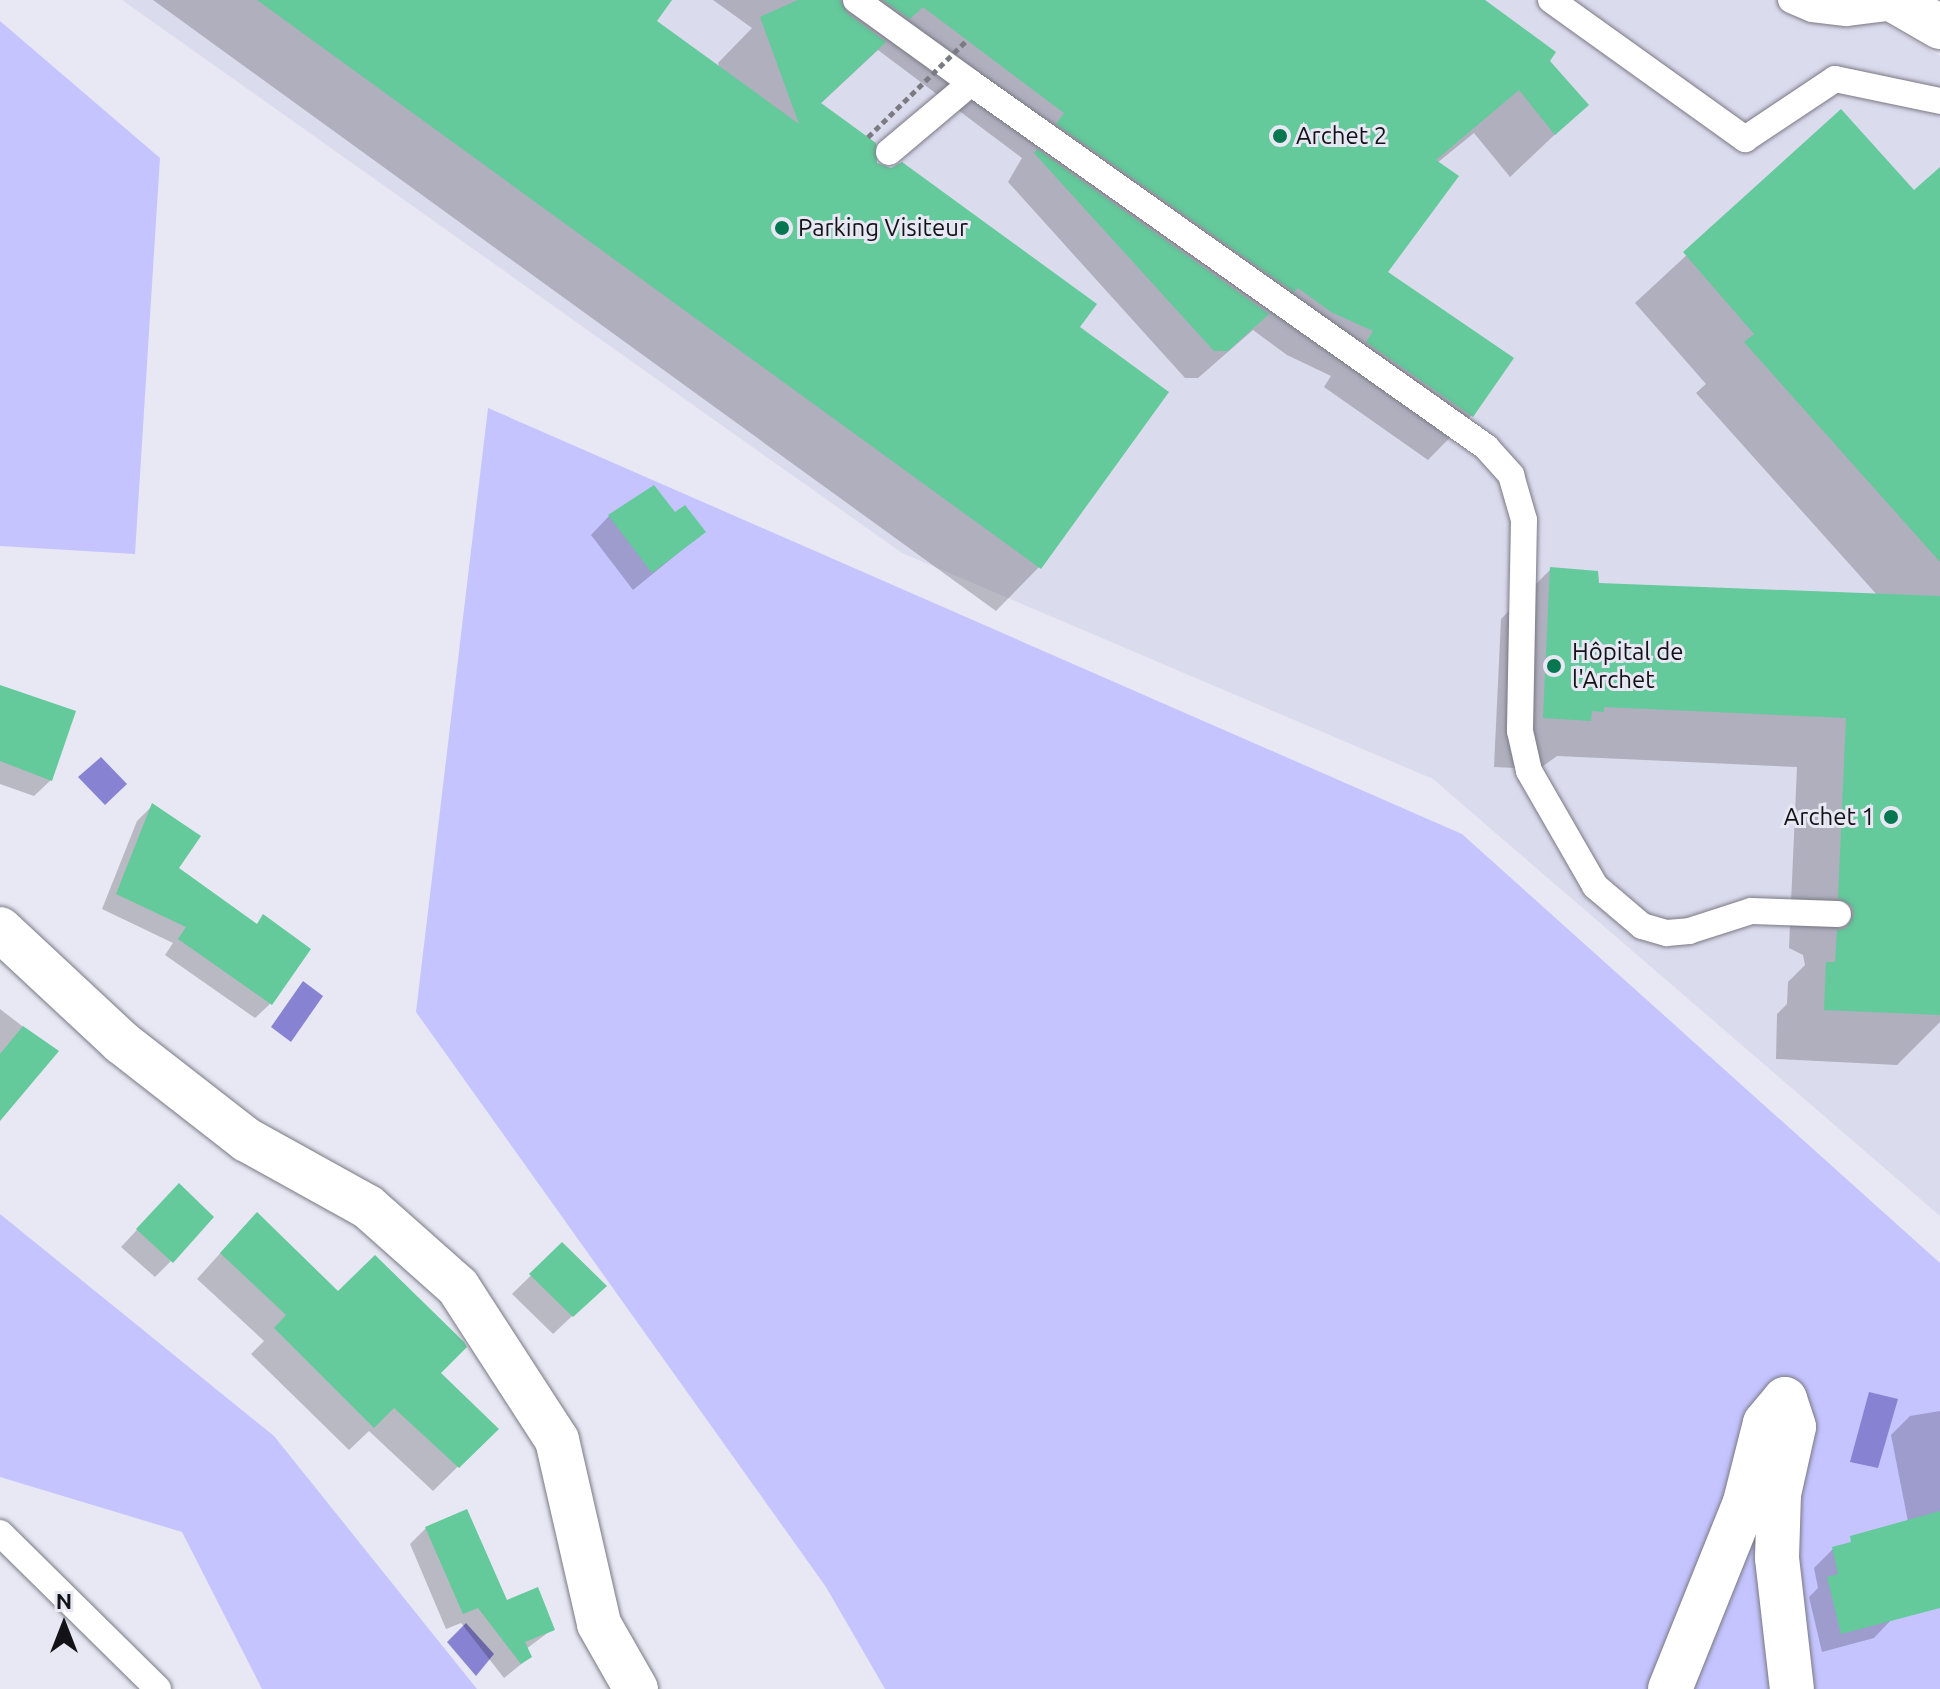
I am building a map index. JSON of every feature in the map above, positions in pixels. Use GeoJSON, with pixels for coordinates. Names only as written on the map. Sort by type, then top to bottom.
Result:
{"type":"FeatureCollection","features":[{"type":"Feature","properties":{"kind":"street"},"geometry":{"type":"LineString","coordinates":[[0,929],[121,1042],[247,1140],[368,1207],[458,1287],[557,1440],[599,1624],[636,1689]]}},
{"type":"Feature","properties":{"kind":"street"},"geometry":{"type":"LineString","coordinates":[[1670,1689],[1745,1502],[1765,1423],[1785,1399],[1794,1427],[1779,1494],[1777,1558],[1792,1689]]}},
{"type":"Feature","properties":{"kind":"lane"},"geometry":{"type":"LineString","coordinates":[[856,0],[1486,447],[1511,475],[1524,520],[1520,731],[1529,771],[1595,886],[1617,909],[1642,926],[1667,933],[1689,931],[1751,911],[1838,914]]}},
{"type":"Feature","properties":{"kind":"lane"},"geometry":{"type":"LineString","coordinates":[[1551,0],[1745,139],[1835,79],[1940,101]]}},
{"type":"Feature","properties":{"kind":"lane"},"geometry":{"type":"LineString","coordinates":[[1791,0],[1812,9],[1846,13],[1912,11]]}},
{"type":"Feature","properties":{"kind":"lane"},"geometry":{"type":"LineString","coordinates":[[878,145],[971,83]]}},
{"type":"Feature","properties":{"kind":"lane"},"geometry":{"type":"LineString","coordinates":[[0,1533],[158,1689]]}},
{"type":"Feature","properties":{"kind":"path"},"geometry":{"type":"LineString","coordinates":[[878,145],[967,40]]}},
{"type":"Feature","properties":{"kind":"shaded area","name":"Hôpital de l'Archet"},"geometry":{"type":"Polygon","coordinates":[[[122,0],[1846,0],[1940,56],[1940,1216],[1433,779],[902,553],[122,0]]]}},
{"type":"Feature","properties":{"kind":"shaded area"},"geometry":{"type":"Polygon","coordinates":[[[0,21],[160,158],[135,554],[0,546],[0,21]]]}},
{"type":"Feature","properties":{"kind":"shaded area"},"geometry":{"type":"Polygon","coordinates":[[[488,408],[1462,834],[1940,1263],[1940,1689],[885,1689],[826,1587],[416,1012],[488,408]]]}},
{"type":"Feature","properties":{"kind":"shaded area"},"geometry":{"type":"Polygon","coordinates":[[[101,757],[127,784],[105,805],[78,777],[101,757]]]}},
{"type":"Feature","properties":{"kind":"shaded area"},"geometry":{"type":"Polygon","coordinates":[[[303,981],[323,996],[291,1042],[271,1027],[303,981]]]}},
{"type":"Feature","properties":{"kind":"shaded area"},"geometry":{"type":"Polygon","coordinates":[[[0,1214],[274,1436],[477,1689],[262,1689],[182,1532],[0,1477],[0,1214]]]}},
{"type":"Feature","properties":{"kind":"shaded area"},"geometry":{"type":"Polygon","coordinates":[[[1869,1392],[1898,1399],[1878,1468],[1850,1462],[1869,1392]]]}},
{"type":"Feature","properties":{"kind":"shaded area"},"geometry":{"type":"Polygon","coordinates":[[[466,1623],[494,1654],[476,1676],[447,1642],[466,1623]]]}},
{"type":"Feature","properties":{"kind":"building","name":"Parking Visiteur"},"geometry":{"type":"Polygon","coordinates":[[[257,0],[672,0],[657,21],[799,124],[760,17],[798,0],[840,0],[847,13],[886,42],[821,103],[876,143],[877,163],[891,168],[902,162],[1097,304],[1080,327],[1169,392],[1041,569],[257,0]]]}},
{"type":"Feature","properties":{"kind":"building","name":"Archet 2"},"geometry":{"type":"Polygon","coordinates":[[[883,0],[1485,0],[1556,52],[1550,61],[1589,105],[1555,135],[1519,90],[1436,160],[1459,176],[1388,272],[1514,358],[1473,417],[1366,342],[1373,331],[1331,312],[1298,288],[1294,292],[1056,124],[1064,113],[923,7],[910,19],[883,0]]]}},
{"type":"Feature","properties":{"kind":"building"},"geometry":{"type":"Polygon","coordinates":[[[1841,109],[1914,190],[1940,167],[1940,562],[1744,342],[1754,334],[1683,252],[1841,109]]]}},
{"type":"Feature","properties":{"kind":"building"},"geometry":{"type":"Polygon","coordinates":[[[1037,149],[1269,314],[1228,351],[1214,351],[1034,153],[1037,149]]]}},
{"type":"Feature","properties":{"kind":"building"},"geometry":{"type":"Polygon","coordinates":[[[654,485],[675,512],[685,505],[706,532],[652,573],[608,515],[654,485]]]}},
{"type":"Feature","properties":{"kind":"building","name":"Archet 1"},"geometry":{"type":"Polygon","coordinates":[[[1550,567],[1598,571],[1599,583],[1940,596],[1940,1015],[1824,1010],[1826,962],[1835,962],[1837,930],[1846,928],[1854,915],[1852,906],[1838,898],[1846,718],[1604,707],[1604,712],[1592,711],[1591,721],[1543,718],[1550,567]]]}},
{"type":"Feature","properties":{"kind":"building"},"geometry":{"type":"Polygon","coordinates":[[[0,685],[76,711],[52,781],[0,761],[0,685]]]}},
{"type":"Feature","properties":{"kind":"building"},"geometry":{"type":"Polygon","coordinates":[[[152,803],[201,836],[179,868],[257,924],[263,914],[311,949],[272,1005],[178,939],[186,927],[116,894],[152,803]]]}},
{"type":"Feature","properties":{"kind":"building"},"geometry":{"type":"Polygon","coordinates":[[[23,1026],[59,1051],[0,1121],[0,1054],[23,1026]]]}},
{"type":"Feature","properties":{"kind":"building"},"geometry":{"type":"Polygon","coordinates":[[[179,1183],[214,1217],[173,1263],[136,1229],[179,1183]]]}},
{"type":"Feature","properties":{"kind":"building"},"geometry":{"type":"Polygon","coordinates":[[[257,1212],[338,1291],[375,1255],[464,1342],[467,1347],[441,1373],[499,1429],[459,1468],[394,1408],[374,1428],[274,1328],[286,1315],[220,1253],[257,1212]]]}},
{"type":"Feature","properties":{"kind":"building"},"geometry":{"type":"Polygon","coordinates":[[[562,1242],[607,1286],[573,1317],[529,1274],[562,1242]]]}},
{"type":"Feature","properties":{"kind":"building"},"geometry":{"type":"Polygon","coordinates":[[[467,1509],[507,1600],[538,1587],[555,1630],[525,1642],[532,1657],[521,1664],[478,1608],[463,1614],[425,1527],[467,1509]]]}},
{"type":"Feature","properties":{"kind":"building"},"geometry":{"type":"Polygon","coordinates":[[[1940,1511],[1940,1608],[1841,1634],[1827,1577],[1838,1574],[1832,1547],[1851,1542],[1850,1536],[1940,1511]]]}},
{"type":"Feature","properties":{"kind":"place","name":"Archet 2"},"geometry":{"type":"Point","coordinates":[1280,136]}},
{"type":"Feature","properties":{"kind":"place","name":"Parking Visiteur"},"geometry":{"type":"Point","coordinates":[782,228]}},
{"type":"Feature","properties":{"kind":"place","name":"Hôpital de l'Archet"},"geometry":{"type":"Point","coordinates":[1554,666]}},
{"type":"Feature","properties":{"kind":"place","name":"Archet 1"},"geometry":{"type":"Point","coordinates":[1891,817]}}]}
